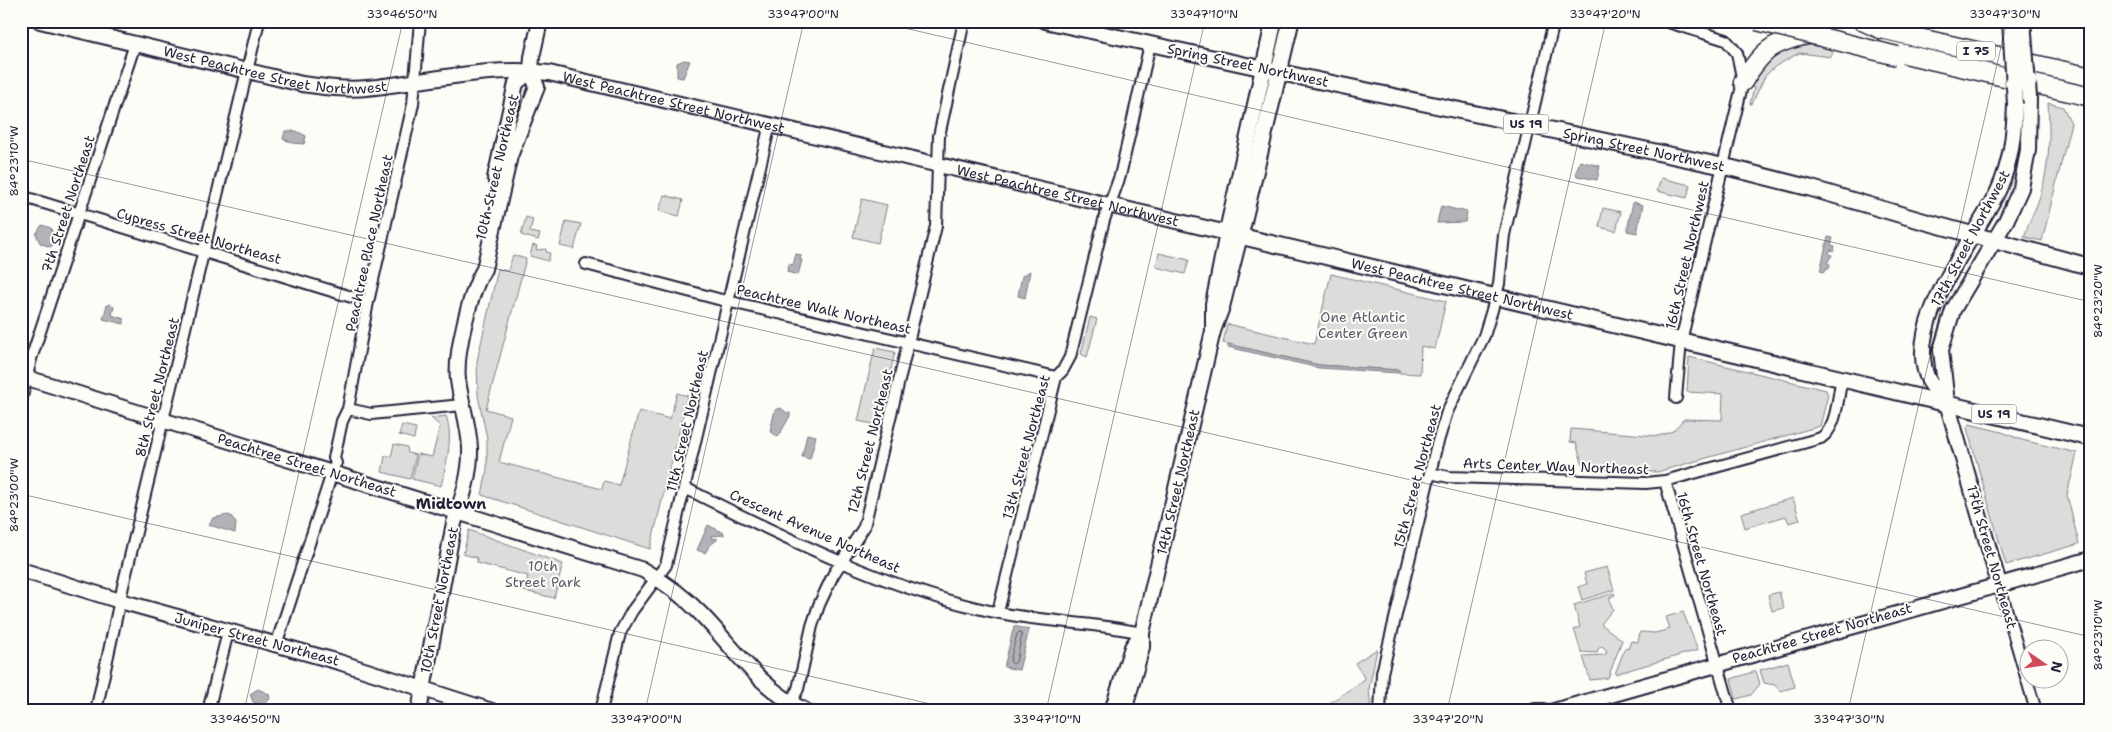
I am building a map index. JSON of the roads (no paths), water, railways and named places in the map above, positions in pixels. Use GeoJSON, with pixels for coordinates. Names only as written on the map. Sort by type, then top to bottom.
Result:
{"type":"FeatureCollection","features":[{"type":"Feature","properties":{"kind":"highway"},"geometry":{"type":"LineString","coordinates":[[1756,21],[1993,80],[2021,82]]}},
{"type":"Feature","properties":{"kind":"highway"},"geometry":{"type":"LineString","coordinates":[[1764,21],[2091,97]]}},
{"type":"Feature","properties":{"kind":"highway","name":"I 75"},"geometry":{"type":"LineString","coordinates":[[1862,21],[1880,29],[2091,77]]}},
{"type":"Feature","properties":{"kind":"highway"},"geometry":{"type":"LineString","coordinates":[[1743,82],[1755,63],[1768,49],[1778,42],[1819,33]]}},
{"type":"Feature","properties":{"kind":"main road","name":"West Peachtree Street Northwest"},"geometry":{"type":"LineString","coordinates":[[40,21],[302,84],[334,88],[365,88],[480,73],[531,71],[592,82],[2091,438]]}},
{"type":"Feature","properties":{"kind":"main road"},"geometry":{"type":"LineString","coordinates":[[531,71],[540,21]]}},
{"type":"Feature","properties":{"kind":"main road","name":"Spring Street Northwest"},"geometry":{"type":"LineString","coordinates":[[1045,21],[1723,166],[1810,188],[2091,267]]}},
{"type":"Feature","properties":{"kind":"main road"},"geometry":{"type":"LineString","coordinates":[[1272,70],[1274,21]]}},
{"type":"Feature","properties":{"kind":"main road"},"geometry":{"type":"LineString","coordinates":[[1234,234],[1272,70],[1291,21]]}},
{"type":"Feature","properties":{"kind":"main road","name":"17th Street Northwest"},"geometry":{"type":"LineString","coordinates":[[2010,21],[2021,82]]}},
{"type":"Feature","properties":{"kind":"main road","name":"17th Street Northwest"},"geometry":{"type":"LineString","coordinates":[[1947,403],[1940,350],[1946,327],[1953,310],[1994,241],[2022,188],[2028,150],[2021,82],[2023,21]]}},
{"type":"Feature","properties":{"kind":"main road","name":"10th Street Northeast"},"geometry":{"type":"LineString","coordinates":[[419,711],[449,547],[469,468],[470,449],[458,381],[458,356],[476,283],[484,269],[512,149],[537,87],[531,71],[516,84],[474,266],[476,283]]}},
{"type":"Feature","properties":{"kind":"main road","name":"17th Street Northwest"},"geometry":{"type":"LineString","coordinates":[[1947,403],[1932,386],[1926,374],[1924,350],[1926,331],[1939,293],[1998,190],[2009,164],[2022,104]]}},
{"type":"Feature","properties":{"kind":"main road","name":"14th Street Northeast"},"geometry":{"type":"LineString","coordinates":[[1124,711],[1142,647],[1142,633],[1213,331],[1222,307],[1234,234]]}},
{"type":"Feature","properties":{"kind":"main road","name":"Peachtree Street Northeast"},"geometry":{"type":"LineString","coordinates":[[24,377],[162,420],[334,468],[458,511],[643,570],[657,578],[700,612],[765,684],[789,706],[806,711]]}},
{"type":"Feature","properties":{"kind":"main road","name":"17th Street Northeast"},"geometry":{"type":"LineString","coordinates":[[1947,403],[1999,584]]}},
{"type":"Feature","properties":{"kind":"main road","name":"Peachtree Street Northeast"},"geometry":{"type":"LineString","coordinates":[[1554,711],[1717,663],[2091,559]]}},
{"type":"Feature","properties":{"kind":"main road","name":"Juniper Street Northeast"},"geometry":{"type":"LineString","coordinates":[[21,570],[120,601],[423,688],[492,711]]}},
{"type":"Feature","properties":{"kind":"main road","name":"14th Street Northeast"},"geometry":{"type":"LineString","coordinates":[[1112,711],[1132,647],[1142,633]]}},
{"type":"Feature","properties":{"kind":"main road"},"geometry":{"type":"LineString","coordinates":[[1534,711],[1544,711]]}},
{"type":"Feature","properties":{"kind":"street","name":"8th Street Northeast"},"geometry":{"type":"LineString","coordinates":[[96,711],[162,420],[259,21]]}},
{"type":"Feature","properties":{"kind":"street","name":"Peachtree Place Northeast"},"geometry":{"type":"LineString","coordinates":[[276,645],[334,468],[334,458],[342,421],[348,409],[368,302],[413,104],[420,21]]}},
{"type":"Feature","properties":{"kind":"street","name":"12th Street Northeast"},"geometry":{"type":"LineString","coordinates":[[789,706],[798,689],[815,615],[833,575],[864,527],[936,226],[940,136],[964,21]]}},
{"type":"Feature","properties":{"kind":"street","name":"15th Street Northeast"},"geometry":{"type":"LineString","coordinates":[[1380,711],[1382,673],[1430,473],[1447,412],[1484,336],[1496,297],[1504,235],[1554,21]]}},
{"type":"Feature","properties":{"kind":"street","name":"16th Street Northwest"},"geometry":{"type":"LineString","coordinates":[[1665,21],[1726,40],[1737,53],[1743,82],[1681,341],[1676,398]]}},
{"type":"Feature","properties":{"kind":"street","name":"7th Street Northeast"},"geometry":{"type":"LineString","coordinates":[[21,401],[24,377],[135,44]]}},
{"type":"Feature","properties":{"kind":"street","name":"13th Street Northeast"},"geometry":{"type":"LineString","coordinates":[[998,612],[1056,377],[1070,357],[1109,205],[1120,176],[1150,44]]}},
{"type":"Feature","properties":{"kind":"street","name":"11th Street Northeast"},"geometry":{"type":"LineString","coordinates":[[601,711],[620,633],[632,611],[666,566],[770,124]]}},
{"type":"Feature","properties":{"kind":"street","name":"Cypress Street Northeast"},"geometry":{"type":"LineString","coordinates":[[21,196],[368,302]]}},
{"type":"Feature","properties":{"kind":"street","name":"Peachtree Walk Northeast"},"geometry":{"type":"LineString","coordinates":[[586,264],[729,301],[1056,377]]}},
{"type":"Feature","properties":{"kind":"street","name":"Arts Center Way Northeast"},"geometry":{"type":"LineString","coordinates":[[1430,473],[1449,477],[1646,483],[1665,481],[1820,438],[1827,434],[1832,426],[1842,379]]}},
{"type":"Feature","properties":{"kind":"street"},"geometry":{"type":"LineString","coordinates":[[348,409],[371,414],[462,404]]}},
{"type":"Feature","properties":{"kind":"street","name":"16th Street Northeast"},"geometry":{"type":"LineString","coordinates":[[1665,481],[1731,711]]}},
{"type":"Feature","properties":{"kind":"street","name":"Crescent Avenue Northeast"},"geometry":{"type":"LineString","coordinates":[[685,488],[842,561],[958,604],[998,612],[1142,633]]}},
{"type":"Feature","properties":{"kind":"street","name":"17th Street Northeast"},"geometry":{"type":"LineString","coordinates":[[1999,584],[2036,711]]}},
{"type":"Feature","properties":{"kind":"street"},"geometry":{"type":"LineString","coordinates":[[208,711],[228,632]]}},
{"type":"Feature","properties":{"kind":"water"},"geometry":{"type":"Polygon","coordinates":[[[684,60],[690,61],[683,78],[677,77],[677,63],[684,60]]]}},
{"type":"Feature","properties":{"kind":"water"},"geometry":{"type":"Polygon","coordinates":[[[285,131],[296,131],[306,136],[304,144],[293,143],[283,139],[285,131]]]}},
{"type":"Feature","properties":{"kind":"water"},"geometry":{"type":"Polygon","coordinates":[[[1580,161],[1600,166],[1597,180],[1577,176],[1576,172],[1580,161]]]}},
{"type":"Feature","properties":{"kind":"water"},"geometry":{"type":"Polygon","coordinates":[[[1633,202],[1643,205],[1637,233],[1627,231],[1633,202]]]}},
{"type":"Feature","properties":{"kind":"water"},"geometry":{"type":"Polygon","coordinates":[[[1441,206],[1467,212],[1465,222],[1437,223],[1441,206]]]}},
{"type":"Feature","properties":{"kind":"water"},"geometry":{"type":"Polygon","coordinates":[[[42,225],[51,228],[56,236],[53,245],[50,247],[40,243],[36,234],[42,225]]]}},
{"type":"Feature","properties":{"kind":"water"},"geometry":{"type":"Polygon","coordinates":[[[1828,237],[1833,238],[1831,245],[1835,246],[1834,251],[1830,250],[1829,254],[1832,255],[1827,263],[1830,264],[1829,269],[1826,268],[1825,272],[1820,271],[1828,237]]]}},
{"type":"Feature","properties":{"kind":"water"},"geometry":{"type":"Polygon","coordinates":[[[796,254],[801,255],[800,260],[802,260],[798,275],[787,272],[789,264],[793,265],[796,254]]]}},
{"type":"Feature","properties":{"kind":"water"},"geometry":{"type":"Polygon","coordinates":[[[1030,271],[1025,298],[1018,296],[1022,276],[1030,271]]]}},
{"type":"Feature","properties":{"kind":"water"},"geometry":{"type":"Polygon","coordinates":[[[110,304],[114,307],[112,315],[124,319],[124,324],[103,319],[107,305],[110,304]]]}},
{"type":"Feature","properties":{"kind":"water"},"geometry":{"type":"Polygon","coordinates":[[[1228,344],[1319,365],[1399,370],[1399,373],[1319,368],[1228,347],[1228,344]]]}},
{"type":"Feature","properties":{"kind":"water"},"geometry":{"type":"Polygon","coordinates":[[[781,408],[790,413],[790,416],[778,437],[770,431],[775,410],[781,408]]]}},
{"type":"Feature","properties":{"kind":"water"},"geometry":{"type":"Polygon","coordinates":[[[807,434],[816,436],[810,459],[802,457],[807,434]]]}},
{"type":"Feature","properties":{"kind":"water"},"geometry":{"type":"Polygon","coordinates":[[[228,515],[236,523],[235,533],[209,525],[213,518],[228,515]]]}},
{"type":"Feature","properties":{"kind":"water"},"geometry":{"type":"Polygon","coordinates":[[[708,525],[724,533],[724,535],[711,536],[712,539],[717,538],[717,540],[710,545],[705,553],[697,550],[708,525]]]}},
{"type":"Feature","properties":{"kind":"water"},"geometry":{"type":"Polygon","coordinates":[[[1014,626],[1029,630],[1019,670],[1004,667],[1014,626]]]}},
{"type":"Feature","properties":{"kind":"water"},"geometry":{"type":"Polygon","coordinates":[[[258,689],[269,694],[270,699],[263,705],[253,702],[250,694],[258,689]]]}},
{"type":"Feature","properties":{"kind":"district","name":"Midtown"},"geometry":{"type":"Point","coordinates":[451,504]}},
{"type":"Feature","properties":{"kind":"park label","name":"One Atlantic Center Green"},"geometry":{"type":"Point","coordinates":[1363,326]}},
{"type":"Feature","properties":{"kind":"park label","name":"10th Street Park"},"geometry":{"type":"Point","coordinates":[543,574]}}]}
